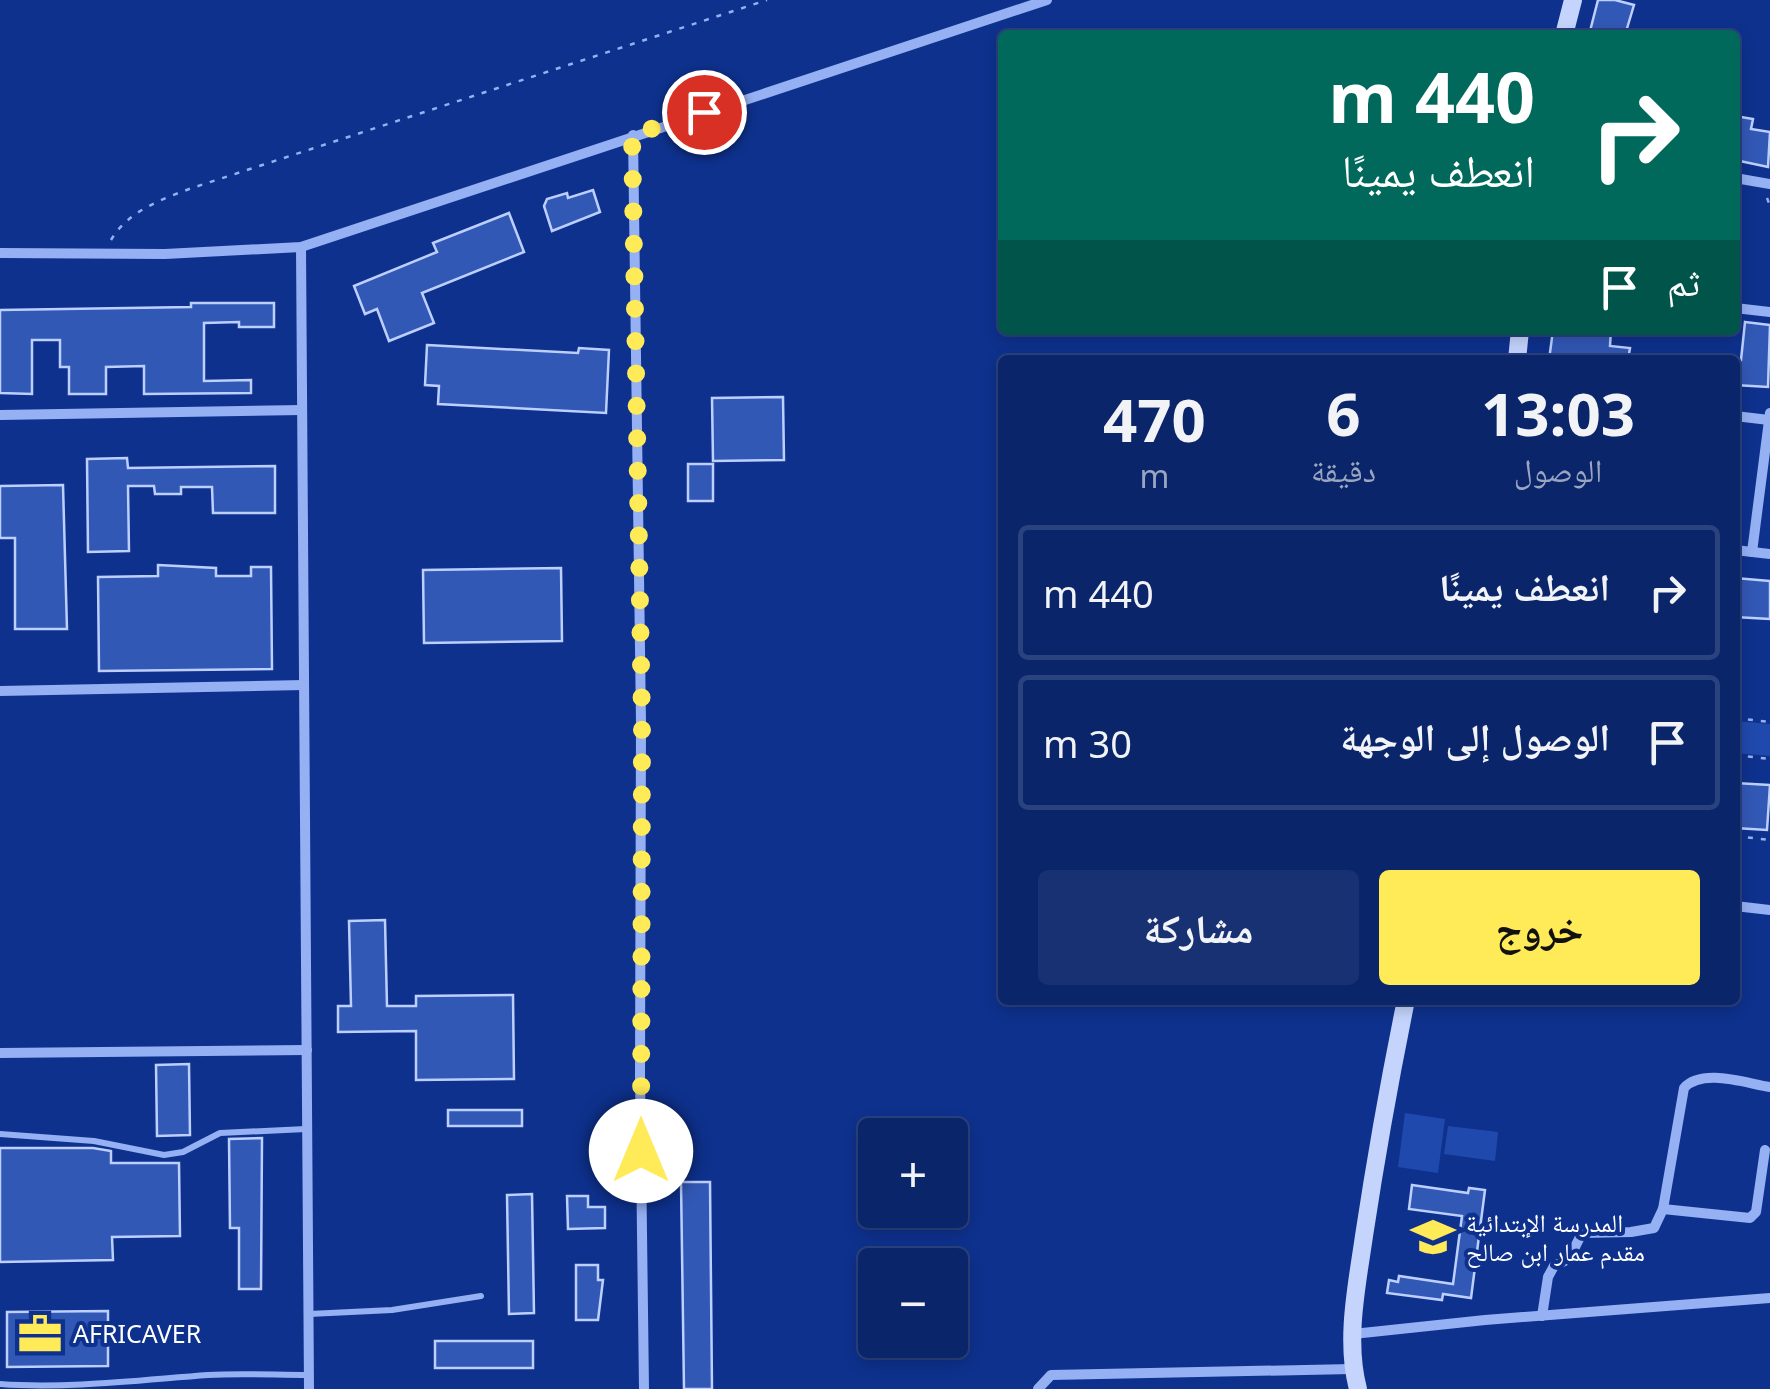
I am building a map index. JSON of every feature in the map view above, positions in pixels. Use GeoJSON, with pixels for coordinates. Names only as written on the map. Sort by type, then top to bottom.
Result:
{"type":"FeatureCollection","features":[{"type":"Feature","properties":{"kind":"street"},"geometry":{"type":"LineString","coordinates":[[0,254],[300,247],[1047,0]]}},
{"type":"Feature","properties":{"kind":"street"},"geometry":{"type":"LineString","coordinates":[[1565,30],[1572,0]]}},
{"type":"Feature","properties":{"kind":"street"},"geometry":{"type":"LineString","coordinates":[[632,135],[642,722],[640,1076],[644,1389]]}},
{"type":"Feature","properties":{"kind":"street"},"geometry":{"type":"LineString","coordinates":[[1740,179],[1770,184]]}},
{"type":"Feature","properties":{"kind":"street"},"geometry":{"type":"LineString","coordinates":[[300,247],[309,1389]]}},
{"type":"Feature","properties":{"kind":"street"},"geometry":{"type":"LineString","coordinates":[[1740,309],[1770,312]]}},
{"type":"Feature","properties":{"kind":"street"},"geometry":{"type":"LineString","coordinates":[[0,415],[302,410]]}},
{"type":"Feature","properties":{"kind":"street"},"geometry":{"type":"LineString","coordinates":[[1740,416],[1769,417],[1752,552]]}},
{"type":"Feature","properties":{"kind":"street"},"geometry":{"type":"LineString","coordinates":[[1740,551],[1770,554]]}},
{"type":"Feature","properties":{"kind":"street"},"geometry":{"type":"LineString","coordinates":[[0,690],[304,685]]}},
{"type":"Feature","properties":{"kind":"street"},"geometry":{"type":"LineString","coordinates":[[1740,907],[1770,910]]}},
{"type":"Feature","properties":{"kind":"street"},"geometry":{"type":"LineString","coordinates":[[1358,1389],[1352,1370],[1354,1307],[1381,1124],[1405,1005]]}},
{"type":"Feature","properties":{"kind":"street"},"geometry":{"type":"LineString","coordinates":[[0,1053],[307,1050]]}},
{"type":"Feature","properties":{"kind":"street"},"geometry":{"type":"LineString","coordinates":[[1542,1316],[1548,1277],[1554,1266],[1569,1258],[1582,1233],[1654,1228],[1663,1210],[1680,1104],[1684,1088],[1691,1080],[1703,1078],[1770,1087]]}},
{"type":"Feature","properties":{"kind":"street"},"geometry":{"type":"LineString","coordinates":[[1663,1210],[1750,1218],[1756,1212],[1766,1150]]}},
{"type":"Feature","properties":{"kind":"street"},"geometry":{"type":"LineString","coordinates":[[1353,1334],[1770,1298]]}},
{"type":"Feature","properties":{"kind":"street"},"geometry":{"type":"LineString","coordinates":[[1038,1389],[1051,1375],[1352,1370]]}},
{"type":"Feature","properties":{"kind":"lane"},"geometry":{"type":"LineString","coordinates":[[0,1134],[94,1140],[164,1155],[183,1152],[220,1134],[308,1130]]}},
{"type":"Feature","properties":{"kind":"lane"},"geometry":{"type":"LineString","coordinates":[[308,1314],[392,1310],[480,1296]]}},
{"type":"Feature","properties":{"kind":"lane"},"geometry":{"type":"LineString","coordinates":[[0,1384],[41,1387],[133,1384],[212,1375],[309,1374]]}},
{"type":"Feature","properties":{"kind":"path"},"geometry":{"type":"LineString","coordinates":[[103,254],[120,226],[166,198],[767,0]]}},
{"type":"Feature","properties":{"kind":"path"},"geometry":{"type":"LineString","coordinates":[[1740,719],[1770,722]]}},
{"type":"Feature","properties":{"kind":"path"},"geometry":{"type":"LineString","coordinates":[[1740,757],[1770,760]]}},
{"type":"Feature","properties":{"kind":"path"},"geometry":{"type":"LineString","coordinates":[[1740,837],[1770,840]]}},
{"type":"Feature","properties":{"kind":"shaded area"},"geometry":{"type":"Polygon","coordinates":[[[1740,721],[1770,724],[1770,756],[1740,753],[1740,721]]]}},
{"type":"Feature","properties":{"kind":"shaded area"},"geometry":{"type":"Polygon","coordinates":[[[1405,1113],[1445,1119],[1438,1173],[1398,1167],[1405,1113]]]}},
{"type":"Feature","properties":{"kind":"shaded area"},"geometry":{"type":"Polygon","coordinates":[[[1448,1126],[1498,1132],[1495,1161],[1444,1154],[1448,1126]]]}},
{"type":"Feature","properties":{"kind":"building"},"geometry":{"type":"Polygon","coordinates":[[[1598,0],[1634,5],[1626,30],[1590,30],[1598,0]]]}},
{"type":"Feature","properties":{"kind":"building"},"geometry":{"type":"Polygon","coordinates":[[[1740,117],[1753,119],[1751,129],[1770,132],[1768,167],[1740,161],[1740,117]]]}},
{"type":"Feature","properties":{"kind":"building"},"geometry":{"type":"Polygon","coordinates":[[[593,190],[600,212],[552,231],[544,206],[547,199],[567,193],[568,198],[593,190]]]}},
{"type":"Feature","properties":{"kind":"building"},"geometry":{"type":"Polygon","coordinates":[[[509,213],[524,252],[422,293],[434,323],[389,341],[377,309],[365,314],[354,286],[437,252],[433,243],[509,213]]]}},
{"type":"Feature","properties":{"kind":"building"},"geometry":{"type":"Polygon","coordinates":[[[191,303],[274,303],[274,327],[204,323],[204,381],[251,380],[251,393],[144,394],[144,366],[106,367],[106,394],[69,394],[69,367],[60,367],[60,340],[32,340],[32,394],[0,393],[0,310],[191,307],[191,303]]]}},
{"type":"Feature","properties":{"kind":"building"},"geometry":{"type":"Polygon","coordinates":[[[1745,322],[1770,325],[1768,387],[1740,385],[1745,322]]]}},
{"type":"Feature","properties":{"kind":"building"},"geometry":{"type":"Polygon","coordinates":[[[1552,335],[1611,335],[1610,346],[1630,348],[1629,355],[1550,355],[1552,335]]]}},
{"type":"Feature","properties":{"kind":"building"},"geometry":{"type":"Polygon","coordinates":[[[427,345],[578,353],[579,348],[609,350],[606,413],[438,404],[439,386],[425,385],[427,345]]]}},
{"type":"Feature","properties":{"kind":"building"},"geometry":{"type":"Polygon","coordinates":[[[783,397],[784,460],[713,461],[712,398],[783,397]]]}},
{"type":"Feature","properties":{"kind":"building"},"geometry":{"type":"Polygon","coordinates":[[[127,458],[128,468],[275,466],[275,513],[213,513],[212,487],[181,487],[181,494],[155,494],[154,486],[128,486],[129,551],[88,552],[87,459],[127,458]]]}},
{"type":"Feature","properties":{"kind":"building"},"geometry":{"type":"Polygon","coordinates":[[[688,464],[713,464],[713,501],[688,501],[688,464]]]}},
{"type":"Feature","properties":{"kind":"building"},"geometry":{"type":"Polygon","coordinates":[[[63,485],[67,629],[15,629],[15,538],[0,538],[0,486],[63,485]]]}},
{"type":"Feature","properties":{"kind":"building"},"geometry":{"type":"Polygon","coordinates":[[[158,565],[216,568],[216,576],[251,576],[251,567],[271,567],[272,669],[99,671],[98,577],[158,576],[158,565]]]}},
{"type":"Feature","properties":{"kind":"building"},"geometry":{"type":"Polygon","coordinates":[[[561,568],[562,641],[424,643],[423,570],[561,568]]]}},
{"type":"Feature","properties":{"kind":"building"},"geometry":{"type":"Polygon","coordinates":[[[1740,578],[1770,581],[1770,619],[1740,617],[1740,578]]]}},
{"type":"Feature","properties":{"kind":"building"},"geometry":{"type":"Polygon","coordinates":[[[1740,783],[1770,785],[1767,830],[1740,828],[1740,783]]]}},
{"type":"Feature","properties":{"kind":"building"},"geometry":{"type":"Polygon","coordinates":[[[385,920],[387,1006],[416,1006],[416,996],[513,995],[514,1079],[416,1080],[416,1031],[338,1032],[338,1006],[351,1006],[349,921],[385,920]]]}},
{"type":"Feature","properties":{"kind":"building"},"geometry":{"type":"Polygon","coordinates":[[[189,1064],[190,1135],[157,1136],[156,1065],[189,1064]]]}},
{"type":"Feature","properties":{"kind":"building"},"geometry":{"type":"Polygon","coordinates":[[[448,1110],[522,1110],[522,1126],[448,1126],[448,1110]]]}},
{"type":"Feature","properties":{"kind":"building"},"geometry":{"type":"Polygon","coordinates":[[[262,1138],[261,1289],[239,1289],[239,1228],[230,1228],[229,1139],[262,1138]]]}},
{"type":"Feature","properties":{"kind":"building"},"geometry":{"type":"Polygon","coordinates":[[[0,1148],[93,1148],[111,1151],[111,1163],[179,1163],[180,1236],[112,1237],[113,1260],[0,1262],[0,1148]]]}},
{"type":"Feature","properties":{"kind":"building"},"geometry":{"type":"Polygon","coordinates":[[[681,1182],[710,1182],[712,1389],[684,1389],[681,1182]]]}},
{"type":"Feature","properties":{"kind":"building"},"geometry":{"type":"Polygon","coordinates":[[[1412,1185],[1468,1193],[1469,1188],[1485,1190],[1471,1298],[1443,1294],[1442,1300],[1387,1293],[1389,1280],[1398,1282],[1399,1276],[1453,1284],[1462,1216],[1409,1209],[1412,1185]]]}},
{"type":"Feature","properties":{"kind":"building"},"geometry":{"type":"Polygon","coordinates":[[[532,1194],[534,1313],[509,1314],[507,1195],[532,1194]]]}},
{"type":"Feature","properties":{"kind":"building"},"geometry":{"type":"Polygon","coordinates":[[[567,1196],[588,1196],[588,1207],[605,1207],[605,1228],[568,1229],[567,1196]]]}},
{"type":"Feature","properties":{"kind":"building"},"geometry":{"type":"Polygon","coordinates":[[[576,1265],[598,1265],[598,1280],[603,1280],[598,1320],[576,1320],[576,1265]]]}},
{"type":"Feature","properties":{"kind":"building"},"geometry":{"type":"Polygon","coordinates":[[[108,1311],[108,1366],[7,1367],[7,1312],[108,1311]]]}},
{"type":"Feature","properties":{"kind":"building"},"geometry":{"type":"Polygon","coordinates":[[[435,1341],[533,1341],[533,1368],[435,1368],[435,1341]]]}},
{"type":"Feature","properties":{"kind":"place","name":"المدرسة الإبتدائية مقدم عمار ابن صالح"},"geometry":{"type":"Point","coordinates":[1433,1237]}},
{"type":"Feature","properties":{"kind":"place","name":"AFRICAVER"},"geometry":{"type":"Point","coordinates":[40,1334]}},
{"type":"Feature","properties":{"kind":"route"},"geometry":{"type":"LineString","coordinates":[[641,1151],[642,722],[632,135],[704,112]]}}]}
